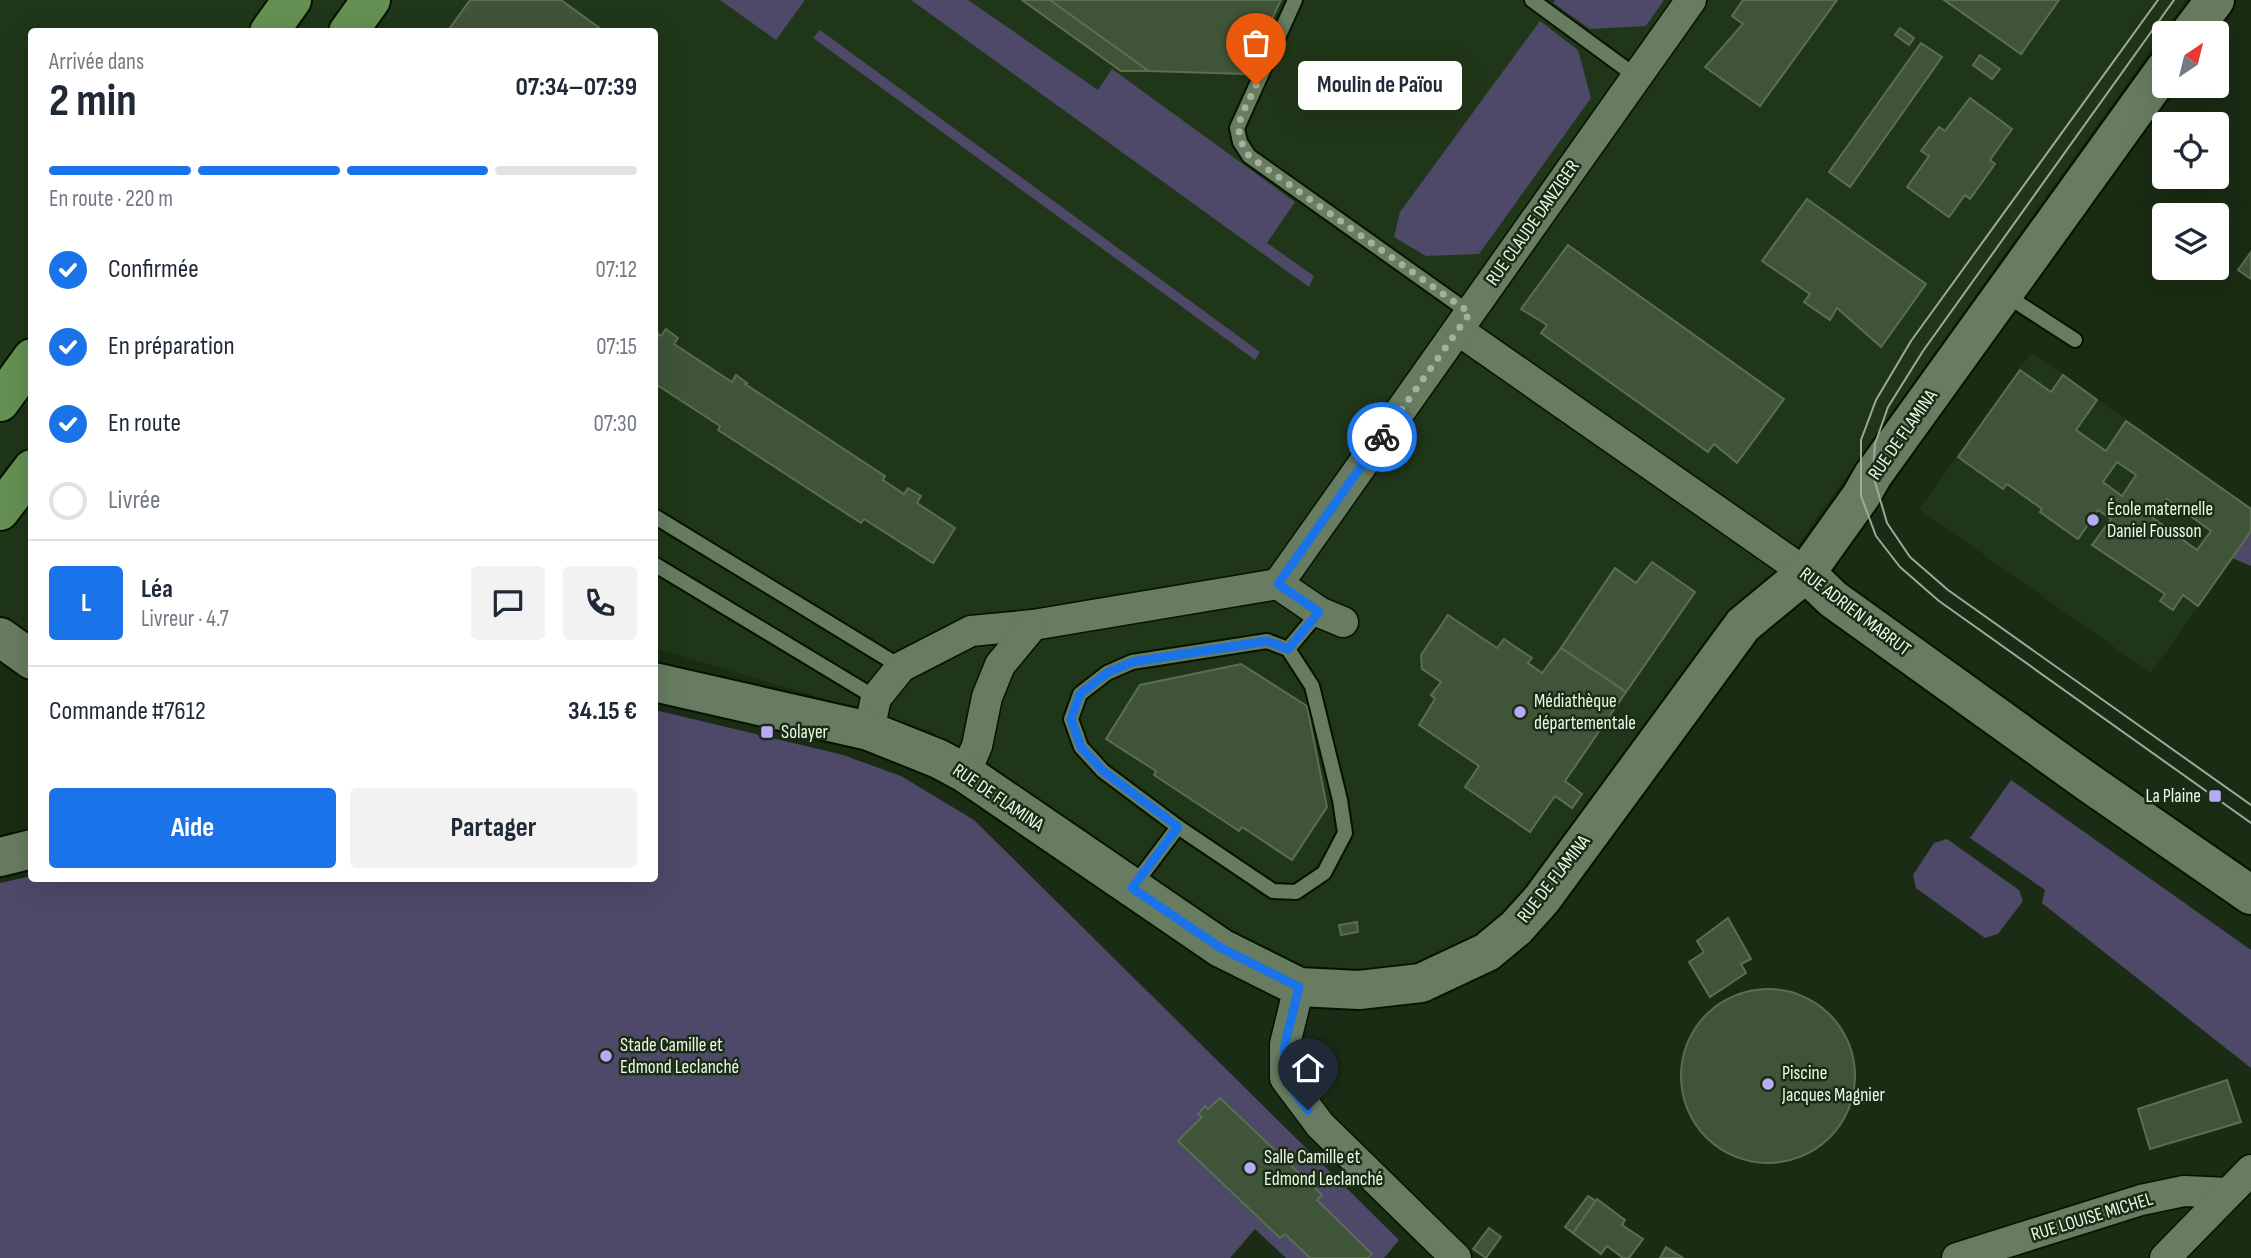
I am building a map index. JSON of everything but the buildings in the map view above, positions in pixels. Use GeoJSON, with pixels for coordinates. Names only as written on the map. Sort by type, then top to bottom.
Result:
{"type":"FeatureCollection","features":[{"type":"Feature","properties":{"kind":"main road"},"geometry":{"type":"LineString","coordinates":[[272,28],[292,0]]}},
{"type":"Feature","properties":{"kind":"main road"},"geometry":{"type":"LineString","coordinates":[[351,28],[371,0]]}},
{"type":"Feature","properties":{"kind":"main road"},"geometry":{"type":"LineString","coordinates":[[0,401],[28,363]]}},
{"type":"Feature","properties":{"kind":"main road"},"geometry":{"type":"LineString","coordinates":[[0,511],[28,474]]}},
{"type":"Feature","properties":{"kind":"street","name":"RUE CLAUDE DANZIGER"},"geometry":{"type":"LineString","coordinates":[[1278,584],[1691,0]]}},
{"type":"Feature","properties":{"kind":"street"},"geometry":{"type":"LineString","coordinates":[[2199,21],[2214,0]]}},
{"type":"Feature","properties":{"kind":"street","name":"RUE DE FLAMINA"},"geometry":{"type":"LineString","coordinates":[[658,683],[873,714],[939,760],[965,773],[1221,948],[1299,987],[1359,990],[1421,983],[1487,952],[1516,928],[1542,899],[1743,625],[1806,573],[2152,87]]}},
{"type":"Feature","properties":{"kind":"street","name":"RUE ADRIEN MABRUT"},"geometry":{"type":"LineString","coordinates":[[1464,321],[1806,573],[1833,599],[2089,783],[2251,895]]}},
{"type":"Feature","properties":{"kind":"street"},"geometry":{"type":"LineString","coordinates":[[873,714],[901,667],[971,631],[1033,625],[1278,584],[1331,617]]}},
{"type":"Feature","properties":{"kind":"street"},"geometry":{"type":"LineString","coordinates":[[965,773],[977,747],[987,697],[1000,665],[1033,625]]}},
{"type":"Feature","properties":{"kind":"street"},"geometry":{"type":"LineString","coordinates":[[0,636],[28,657]]}},
{"type":"Feature","properties":{"kind":"street"},"geometry":{"type":"LineString","coordinates":[[0,857],[28,850]]}},
{"type":"Feature","properties":{"kind":"street"},"geometry":{"type":"LineString","coordinates":[[1299,987],[1285,1044],[1284,1078],[1320,1125],[1456,1258]]}},
{"type":"Feature","properties":{"kind":"street"},"geometry":{"type":"LineString","coordinates":[[2165,1258],[2251,1170]]}},
{"type":"Feature","properties":{"kind":"street","name":"RUE LOUISE MICHEL"},"geometry":{"type":"LineString","coordinates":[[1958,1258],[2141,1200],[2184,1191],[2228,1193]]}},
{"type":"Feature","properties":{"kind":"lane"},"geometry":{"type":"LineString","coordinates":[[1295,0],[1237,128],[1240,142],[1249,156],[1464,321]]}},
{"type":"Feature","properties":{"kind":"lane"},"geometry":{"type":"LineString","coordinates":[[1532,0],[1637,77]]}},
{"type":"Feature","properties":{"kind":"lane"},"geometry":{"type":"LineString","coordinates":[[2003,293],[2076,340]]}},
{"type":"Feature","properties":{"kind":"lane"},"geometry":{"type":"LineString","coordinates":[[658,518],[901,667]]}},
{"type":"Feature","properties":{"kind":"lane"},"geometry":{"type":"LineString","coordinates":[[658,567],[873,714]]}},
{"type":"Feature","properties":{"kind":"lane"},"geometry":{"type":"LineString","coordinates":[[1288,649],[1331,617]]}},
{"type":"Feature","properties":{"kind":"lane"},"geometry":{"type":"LineString","coordinates":[[1267,641],[1288,649],[1312,686],[1340,800],[1345,833],[1324,873],[1296,892],[1273,891],[1178,827],[1103,771],[1081,747],[1071,719],[1080,694],[1107,673],[1132,662],[1267,641]]}},
{"type":"Feature","properties":{"kind":"lane"},"geometry":{"type":"LineString","coordinates":[[1132,888],[1178,827]]}},
{"type":"Feature","properties":{"kind":"shaded area"},"geometry":{"type":"Polygon","coordinates":[[[0,0],[2186,0],[2171,21],[2152,21],[2152,48],[1787,560],[1487,952],[1299,987],[1132,888],[930,731],[658,649],[658,28],[28,28],[28,642],[0,621],[0,0]]]}},
{"type":"Feature","properties":{"kind":"shaded area"},"geometry":{"type":"Polygon","coordinates":[[[720,0],[805,0],[776,40],[720,0]]]}},
{"type":"Feature","properties":{"kind":"shaded area"},"geometry":{"type":"Polygon","coordinates":[[[911,0],[968,0],[1098,90],[1112,69],[1295,202],[1267,243],[1314,276],[1309,287],[911,0]]]}},
{"type":"Feature","properties":{"kind":"shaded area"},"geometry":{"type":"Polygon","coordinates":[[[1555,0],[1664,0],[1646,26],[1590,29],[1553,3],[1555,0]]]}},
{"type":"Feature","properties":{"kind":"shaded area"},"geometry":{"type":"Polygon","coordinates":[[[1540,21],[1578,50],[1591,98],[1479,254],[1426,256],[1394,237],[1400,212],[1540,21]]]}},
{"type":"Feature","properties":{"kind":"shaded area"},"geometry":{"type":"Polygon","coordinates":[[[820,30],[1260,352],[1255,360],[813,38],[820,30]]]}},
{"type":"Feature","properties":{"kind":"shaded area","name":"École maternelle Daniel Fousson"},"geometry":{"type":"Polygon","coordinates":[[[2032,352],[2251,509],[2251,531],[2151,673],[1919,509],[2032,352]]]}},
{"type":"Feature","properties":{"kind":"shaded area"},"geometry":{"type":"Polygon","coordinates":[[[2251,531],[2251,566],[2232,558],[2251,531]]]}},
{"type":"Feature","properties":{"kind":"shaded area","name":"Stade Camille et Edmond Leclanché"},"geometry":{"type":"Polygon","coordinates":[[[658,711],[843,755],[901,776],[974,820],[1399,1240],[1384,1258],[1286,1258],[1255,1229],[1230,1258],[0,1258],[0,883],[28,877],[28,882],[658,882],[658,711]]]}},
{"type":"Feature","properties":{"kind":"shaded area"},"geometry":{"type":"Polygon","coordinates":[[[2011,780],[2251,950],[2251,1068],[2042,903],[2045,890],[1970,838],[2011,780]]]}},
{"type":"Feature","properties":{"kind":"shaded area"},"geometry":{"type":"Polygon","coordinates":[[[1947,839],[2019,890],[2023,901],[1998,934],[1985,938],[1916,888],[1913,875],[1934,843],[1947,839]]]}},
{"type":"Feature","properties":{"kind":"tram line"},"geometry":{"type":"LineString","coordinates":[[2158,0],[1911,341],[1876,400],[1861,440],[1861,496],[1876,536],[1900,567],[1939,601],[2251,823]]}},
{"type":"Feature","properties":{"kind":"tram line"},"geometry":{"type":"LineString","coordinates":[[2174,0],[1923,351],[1888,407],[1875,444],[1873,475],[1887,523],[1910,557],[1948,590],[2251,805]]}},
{"type":"Feature","properties":{"kind":"way so far"},"geometry":{"type":"LineString","coordinates":[[1256,85],[1237,128],[1240,142],[1249,156],[1470,313],[1382,437]]}},
{"type":"Feature","properties":{"kind":"place","name":"Moulin de Païou"},"geometry":{"type":"Point","coordinates":[1256,85]}},
{"type":"Feature","properties":{"kind":"place","name":"École maternelle Daniel Fousson"},"geometry":{"type":"Point","coordinates":[2093,520]}},
{"type":"Feature","properties":{"kind":"place","name":"Médiathèque départementale"},"geometry":{"type":"Point","coordinates":[1520,712]}},
{"type":"Feature","properties":{"kind":"place","name":"Solayer"},"geometry":{"type":"Point","coordinates":[767,732]}},
{"type":"Feature","properties":{"kind":"place","name":"La Plaine"},"geometry":{"type":"Point","coordinates":[2215,796]}},
{"type":"Feature","properties":{"kind":"place","name":"Stade Camille et Edmond Leclanché"},"geometry":{"type":"Point","coordinates":[606,1056]}},
{"type":"Feature","properties":{"kind":"place","name":"Piscine Jacques Magnier"},"geometry":{"type":"Point","coordinates":[1768,1084]}},
{"type":"Feature","properties":{"kind":"place","name":"Salle Camille et Edmond Leclanché"},"geometry":{"type":"Point","coordinates":[1250,1168]}},
{"type":"Feature","properties":{"kind":"route"},"geometry":{"type":"LineString","coordinates":[[1308,1110],[1284,1078],[1285,1044],[1299,987],[1221,948],[1132,888],[1178,827],[1103,771],[1081,747],[1071,719],[1080,694],[1107,673],[1132,662],[1267,641],[1288,649],[1319,612],[1278,584],[1382,437]]}}]}
